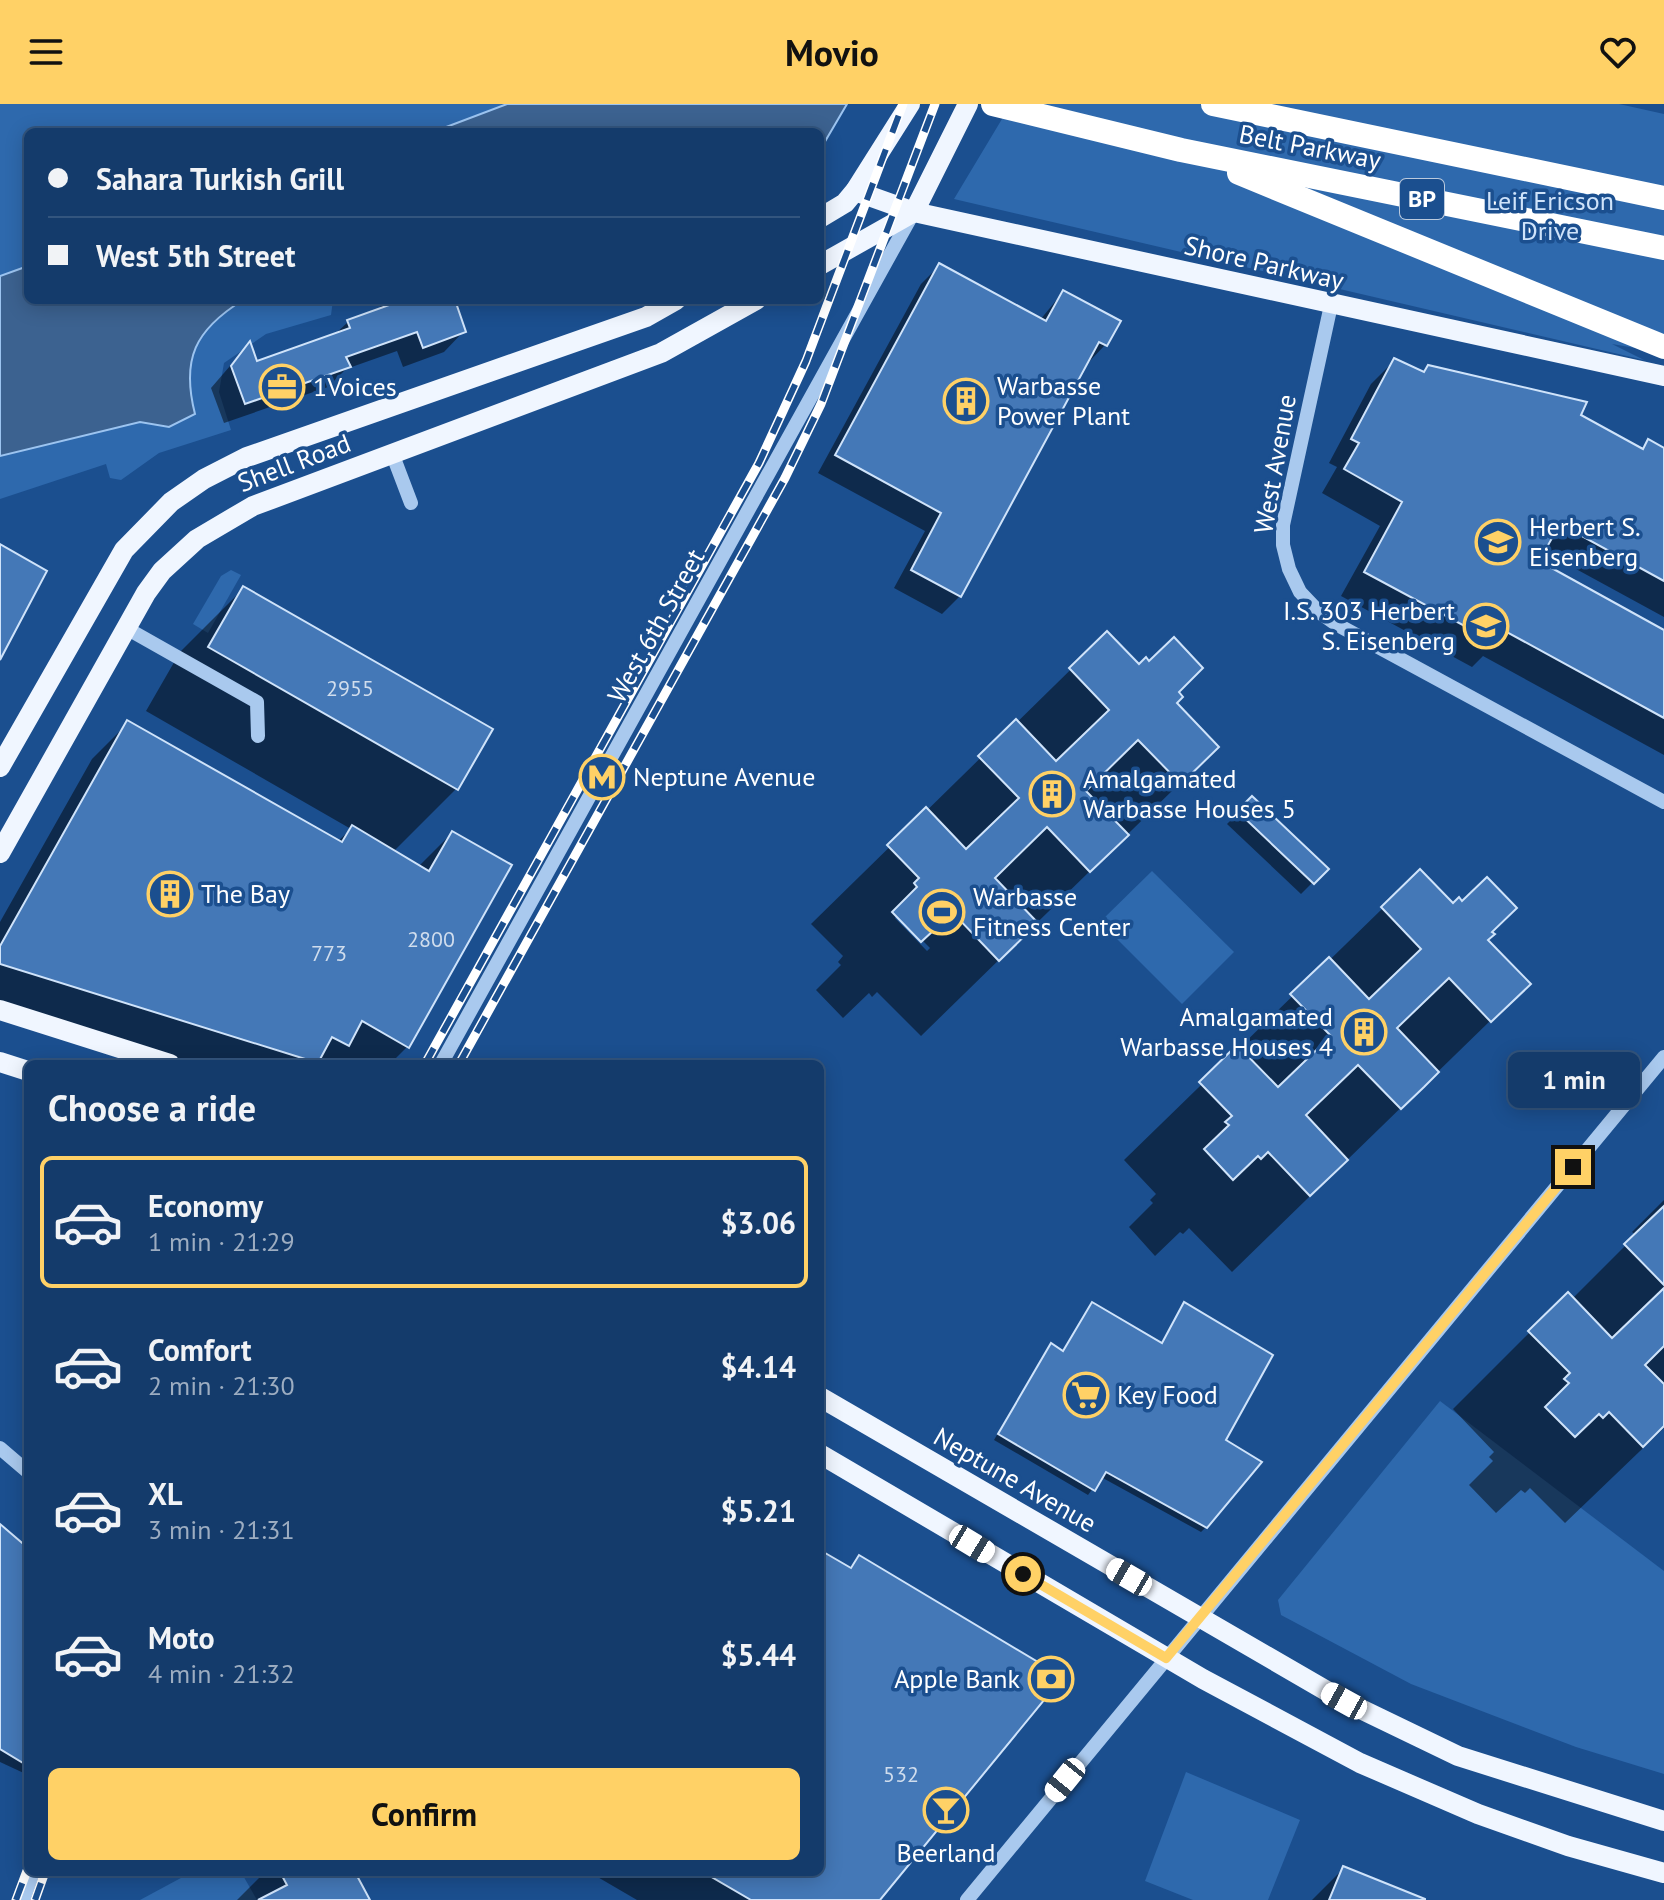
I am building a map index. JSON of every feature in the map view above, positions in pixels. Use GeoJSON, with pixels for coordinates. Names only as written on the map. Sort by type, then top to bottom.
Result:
{"type":"FeatureCollection","features":[{"type":"Feature","properties":{"kind":"highway","name":"Belt Parkway"},"geometry":{"type":"LineString","coordinates":[[993,104],[1181,150],[1664,248]]}},
{"type":"Feature","properties":{"kind":"highway","name":"Belt Parkway"},"geometry":{"type":"LineString","coordinates":[[1213,104],[1664,198]]}},
{"type":"Feature","properties":{"kind":"highway"},"geometry":{"type":"LineString","coordinates":[[1181,150],[1664,347]]}},
{"type":"Feature","properties":{"kind":"highway"},"geometry":{"type":"LineString","coordinates":[[1605,185],[1664,185]]}},
{"type":"Feature","properties":{"kind":"main road"},"geometry":{"type":"LineString","coordinates":[[824,216],[845,203],[855,191],[910,104]]}},
{"type":"Feature","properties":{"kind":"main road"},"geometry":{"type":"LineString","coordinates":[[824,263],[914,212],[968,104]]}},
{"type":"Feature","properties":{"kind":"main road","name":"Shore Parkway"},"geometry":{"type":"LineString","coordinates":[[855,191],[914,212],[1664,376]]}},
{"type":"Feature","properties":{"kind":"main road","name":"Shell Road"},"geometry":{"type":"LineString","coordinates":[[0,767],[124,550],[171,502],[204,479],[247,457],[646,317],[669,304]]}},
{"type":"Feature","properties":{"kind":"main road","name":"Shell Road"},"geometry":{"type":"LineString","coordinates":[[0,853],[126,628],[162,571],[212,527],[253,506],[661,353],[749,304]]}},
{"type":"Feature","properties":{"kind":"main road"},"geometry":{"type":"LineString","coordinates":[[0,1010],[157,1060]]}},
{"type":"Feature","properties":{"kind":"main road"},"geometry":{"type":"LineString","coordinates":[[0,1062],[24,1070]]}},
{"type":"Feature","properties":{"kind":"main road","name":"Neptune Avenue"},"geometry":{"type":"LineString","coordinates":[[824,1399],[1344,1701],[1458,1756],[1664,1821]]}},
{"type":"Feature","properties":{"kind":"main road"},"geometry":{"type":"LineString","coordinates":[[824,1456],[1166,1658],[1360,1763],[1478,1814],[1664,1873]]}},
{"type":"Feature","properties":{"kind":"street","name":"West 6th Street"},"geometry":{"type":"LineString","coordinates":[[443,1060],[914,212]]}},
{"type":"Feature","properties":{"kind":"street","name":"West Avenue"},"geometry":{"type":"LineString","coordinates":[[1331,305],[1283,525],[1289,569],[1300,592],[1336,624],[1664,802]]}},
{"type":"Feature","properties":{"kind":"street"},"geometry":{"type":"LineString","coordinates":[[392,453],[411,503]]}},
{"type":"Feature","properties":{"kind":"street"},"geometry":{"type":"LineString","coordinates":[[126,628],[257,702],[258,736]]}},
{"type":"Feature","properties":{"kind":"street"},"geometry":{"type":"LineString","coordinates":[[967,1900],[1664,1057]]}},
{"type":"Feature","properties":{"kind":"street"},"geometry":{"type":"LineString","coordinates":[[0,1448],[24,1469]]}},
{"type":"Feature","properties":{"kind":"street"},"geometry":{"type":"LineString","coordinates":[[23,1900],[32,1876]]}},
{"type":"Feature","properties":{"kind":"green space"},"geometry":{"type":"Polygon","coordinates":[[[0,104],[507,104],[444,128],[24,128],[24,267],[0,276],[0,104]]]}},
{"type":"Feature","properties":{"kind":"green space","name":"Leif Ericson Drive"},"geometry":{"type":"Polygon","coordinates":[[[1011,104],[1619,104],[1664,114],[1664,353],[1612,344],[1644,360],[954,199],[1011,104]]]}},
{"type":"Feature","properties":{"kind":"green space"},"geometry":{"type":"Polygon","coordinates":[[[238,304],[332,304],[331,315],[266,334],[224,363],[219,392],[231,430],[159,453],[121,480],[110,478],[106,464],[0,499],[0,456],[140,422],[169,427],[195,414],[190,377],[196,348],[213,323],[238,304]]]}},
{"type":"Feature","properties":{"kind":"green space"},"geometry":{"type":"Polygon","coordinates":[[[231,570],[241,575],[208,633],[193,624],[221,576],[231,570]]]}},
{"type":"Feature","properties":{"kind":"green space"},"geometry":{"type":"Polygon","coordinates":[[[1152,871],[1234,952],[1182,1004],[1100,922],[1152,871]]]}},
{"type":"Feature","properties":{"kind":"green space"},"geometry":{"type":"Polygon","coordinates":[[[1440,1401],[1664,1571],[1664,1774],[1576,1747],[1411,1684],[1281,1615],[1278,1600],[1440,1401]]]}},
{"type":"Feature","properties":{"kind":"green space"},"geometry":{"type":"Polygon","coordinates":[[[1186,1772],[1300,1820],[1268,1900],[1193,1900],[1145,1881],[1186,1772]]]}},
{"type":"Feature","properties":{"kind":"green space"},"geometry":{"type":"Polygon","coordinates":[[[185,1876],[243,1876],[257,1900],[140,1900],[185,1876]]]}},
{"type":"Feature","properties":{"kind":"shaded area"},"geometry":{"type":"Polygon","coordinates":[[[507,104],[847,104],[824,143],[824,128],[444,128],[507,104]]]}},
{"type":"Feature","properties":{"kind":"shaded area"},"geometry":{"type":"Polygon","coordinates":[[[24,267],[24,304],[237,304],[213,323],[196,348],[190,377],[195,414],[169,427],[140,422],[0,456],[0,276],[24,267]]]}},
{"type":"Feature","properties":{"kind":"building","name":"Warbasse Power Plant"},"geometry":{"type":"Polygon","coordinates":[[[939,263],[1046,321],[1063,290],[1121,321],[1107,346],[1099,342],[961,597],[911,570],[941,513],[835,455],[939,263]]]}},
{"type":"Feature","properties":{"kind":"building"},"geometry":{"type":"Polygon","coordinates":[[[392,304],[456,304],[466,332],[423,348],[417,332],[346,357],[351,367],[245,404],[231,366],[250,341],[257,361],[350,328],[347,320],[392,304]]]}},
{"type":"Feature","properties":{"kind":"building","name":"Herbert S. Eisenberg"},"geometry":{"type":"Polygon","coordinates":[[[1394,358],[1424,372],[1428,365],[1587,402],[1581,415],[1643,449],[1648,439],[1664,448],[1664,581],[1560,524],[1539,561],[1664,630],[1664,718],[1505,631],[1498,644],[1364,572],[1402,502],[1344,469],[1359,443],[1351,439],[1394,358]]]}},
{"type":"Feature","properties":{"kind":"building"},"geometry":{"type":"Polygon","coordinates":[[[0,544],[47,571],[0,660],[0,544]]]}},
{"type":"Feature","properties":{"kind":"building"},"geometry":{"type":"Polygon","coordinates":[[[243,586],[493,729],[458,790],[208,647],[243,586]]]}},
{"type":"Feature","properties":{"kind":"building","name":"Amalgamated Warbasse Houses 5"},"geometry":{"type":"Polygon","coordinates":[[[1107,631],[1139,664],[1146,657],[1149,661],[1174,637],[1203,668],[1179,692],[1183,697],[1177,703],[1219,747],[1181,784],[1138,740],[1086,791],[1129,835],[1090,872],[1047,827],[995,878],[1038,923],[999,961],[956,916],[950,921],[947,918],[921,942],[892,912],[917,887],[914,883],[919,878],[887,845],[926,807],[966,849],[1019,798],[978,756],[1016,719],[1056,761],[1109,710],[1069,668],[1107,631]]]}},
{"type":"Feature","properties":{"kind":"building","name":"The Bay"},"geometry":{"type":"Polygon","coordinates":[[[127,720],[342,842],[352,825],[429,871],[452,831],[512,865],[409,1048],[362,1021],[349,1046],[332,1037],[320,1060],[308,1060],[0,964],[0,946],[127,720]]]}},
{"type":"Feature","properties":{"kind":"building"},"geometry":{"type":"Polygon","coordinates":[[[1252,796],[1329,869],[1314,884],[1237,811],[1252,796]]]}},
{"type":"Feature","properties":{"kind":"building","name":"Amalgamated Warbasse Houses 4"},"geometry":{"type":"Polygon","coordinates":[[[1420,869],[1453,903],[1459,897],[1462,901],[1487,877],[1517,908],[1492,932],[1495,934],[1488,940],[1531,984],[1491,1022],[1449,978],[1397,1028],[1439,1072],[1401,1109],[1358,1065],[1306,1115],[1348,1160],[1310,1196],[1268,1152],[1261,1159],[1258,1156],[1233,1180],[1204,1149],[1229,1125],[1225,1122],[1232,1116],[1199,1082],[1237,1045],[1278,1087],[1331,1036],[1290,994],[1329,957],[1369,999],[1421,949],[1381,907],[1420,869]]]}},
{"type":"Feature","properties":{"kind":"building"},"geometry":{"type":"Polygon","coordinates":[[[1664,1206],[1664,1285],[1624,1244],[1664,1206]]]}},
{"type":"Feature","properties":{"kind":"building"},"geometry":{"type":"Polygon","coordinates":[[[1664,1288],[1664,1346],[1645,1365],[1664,1384],[1664,1426],[1643,1447],[1609,1412],[1603,1418],[1599,1414],[1575,1437],[1545,1407],[1569,1383],[1564,1379],[1570,1373],[1528,1331],[1568,1292],[1612,1338],[1664,1288]]]}},
{"type":"Feature","properties":{"kind":"building"},"geometry":{"type":"Polygon","coordinates":[[[1092,1302],[1162,1343],[1184,1302],[1273,1355],[1226,1440],[1262,1462],[1207,1528],[1106,1472],[1095,1491],[998,1434],[1051,1343],[1063,1351],[1092,1302]]]}},
{"type":"Feature","properties":{"kind":"building"},"geometry":{"type":"Polygon","coordinates":[[[0,1524],[24,1545],[24,1764],[0,1749],[0,1524]]]}},
{"type":"Feature","properties":{"kind":"building"},"geometry":{"type":"Polygon","coordinates":[[[824,1552],[851,1568],[859,1555],[1063,1677],[880,1900],[751,1900],[710,1876],[824,1876],[824,1552]]]}},
{"type":"Feature","properties":{"kind":"building"},"geometry":{"type":"Polygon","coordinates":[[[1343,1866],[1425,1899],[1425,1900],[1329,1900],[1343,1866]]]}},
{"type":"Feature","properties":{"kind":"building"},"geometry":{"type":"Polygon","coordinates":[[[282,1876],[357,1876],[370,1900],[258,1900],[287,1885],[282,1876]]]}},
{"type":"Feature","properties":{"kind":"railway"},"geometry":{"type":"LineString","coordinates":[[427,1060],[759,463],[806,361],[903,104]]}},
{"type":"Feature","properties":{"kind":"railway"},"geometry":{"type":"LineString","coordinates":[[461,1060],[785,478],[821,404],[935,104]]}},
{"type":"Feature","properties":{"kind":"railway"},"geometry":{"type":"LineString","coordinates":[[16,1900],[25,1876]]}},
{"type":"Feature","properties":{"kind":"railway"},"geometry":{"type":"LineString","coordinates":[[35,1900],[44,1876]]}},
{"type":"Feature","properties":{"kind":"place","name":"1Voices"},"geometry":{"type":"Point","coordinates":[282,387]}},
{"type":"Feature","properties":{"kind":"place","name":"Warbasse Power Plant"},"geometry":{"type":"Point","coordinates":[966,401]}},
{"type":"Feature","properties":{"kind":"place","name":"Herbert S. Eisenberg"},"geometry":{"type":"Point","coordinates":[1498,542]}},
{"type":"Feature","properties":{"kind":"place","name":"I.S. 303 Herbert S. Eisenberg"},"geometry":{"type":"Point","coordinates":[1486,626]}},
{"type":"Feature","properties":{"kind":"place","name":"Neptune Avenue"},"geometry":{"type":"Point","coordinates":[602,777]}},
{"type":"Feature","properties":{"kind":"place","name":"Amalgamated Warbasse Houses 5"},"geometry":{"type":"Point","coordinates":[1052,794]}},
{"type":"Feature","properties":{"kind":"place","name":"The Bay"},"geometry":{"type":"Point","coordinates":[170,894]}},
{"type":"Feature","properties":{"kind":"place","name":"Warbasse Fitness Center"},"geometry":{"type":"Point","coordinates":[942,912]}},
{"type":"Feature","properties":{"kind":"place","name":"Amalgamated Warbasse Houses 4"},"geometry":{"type":"Point","coordinates":[1364,1032]}},
{"type":"Feature","properties":{"kind":"place","name":"Key Food"},"geometry":{"type":"Point","coordinates":[1086,1395]}},
{"type":"Feature","properties":{"kind":"place","name":"Apple Bank"},"geometry":{"type":"Point","coordinates":[1051,1679]}},
{"type":"Feature","properties":{"kind":"place","name":"Beerland"},"geometry":{"type":"Point","coordinates":[946,1810]}},
{"type":"Feature","properties":{"kind":"route"},"geometry":{"type":"LineString","coordinates":[[1023,1574],[1166,1658],[1573,1167]]}}]}
